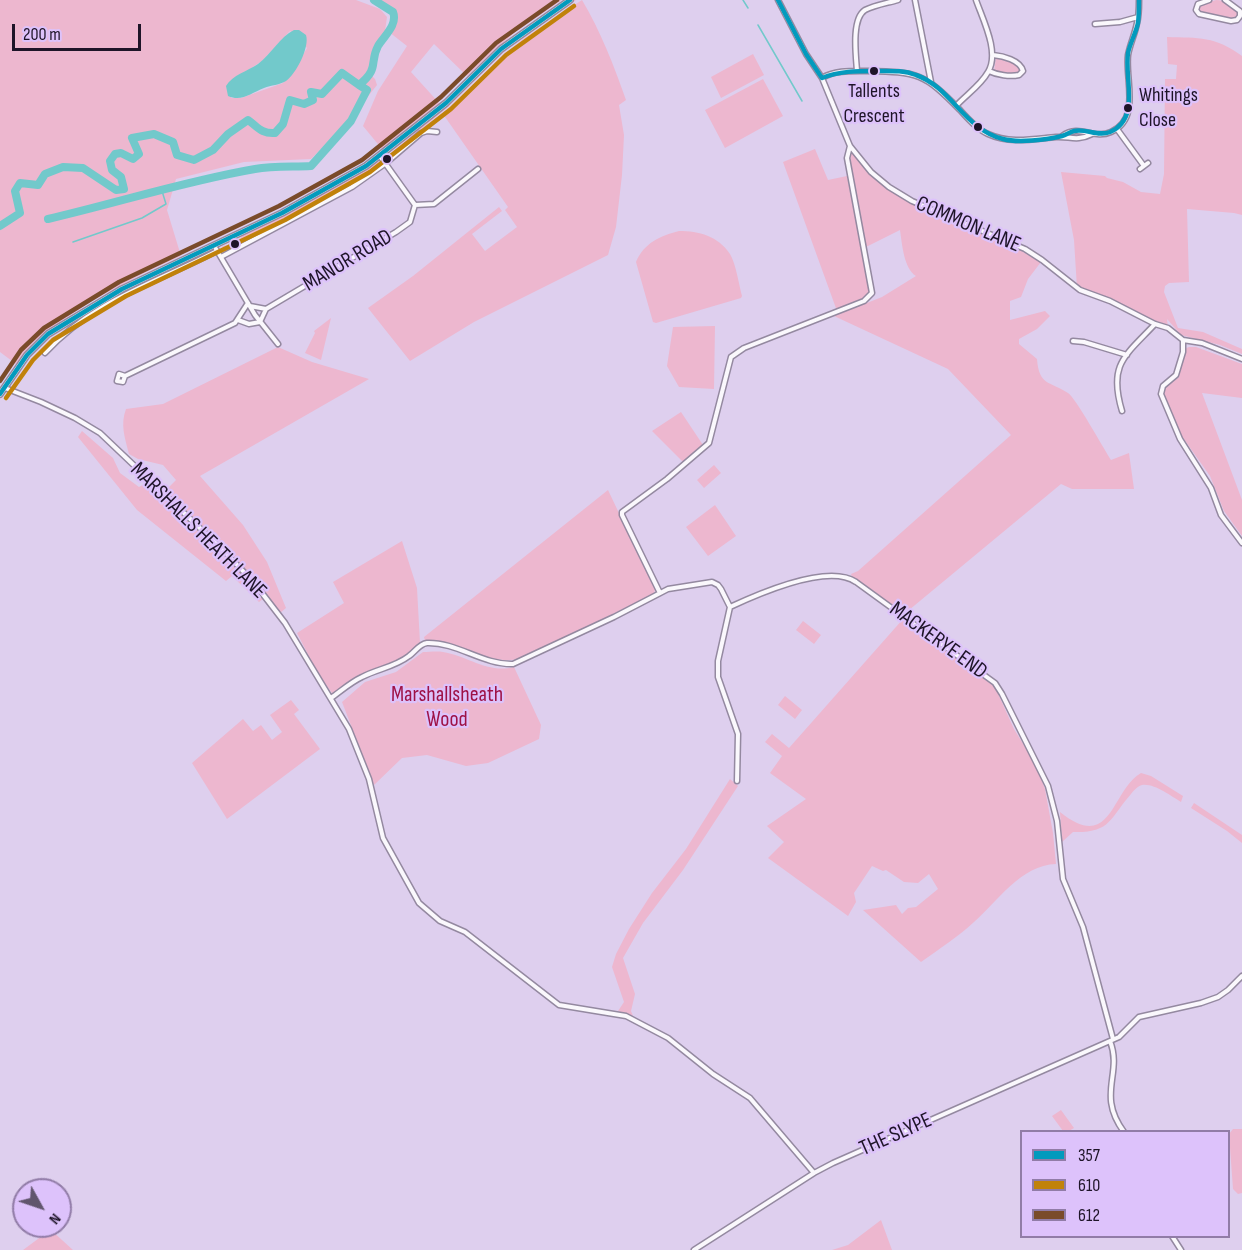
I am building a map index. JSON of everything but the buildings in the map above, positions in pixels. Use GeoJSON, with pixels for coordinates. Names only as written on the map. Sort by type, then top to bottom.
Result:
{"type":"FeatureCollection","features":[{"type":"Feature","properties":{"kind":"main road"},"geometry":{"type":"LineString","coordinates":[[0,394],[27,355],[48,334],[122,289],[155,272],[216,248],[349,177],[380,156],[446,103],[501,49],[570,0]]}},
{"type":"Feature","properties":{"kind":"street","name":"COMMON LANE"},"geometry":{"type":"LineString","coordinates":[[778,0],[806,54],[822,78],[850,146],[871,172],[904,197],[1025,249],[1080,290],[1168,328],[1183,340],[1242,358]]}},
{"type":"Feature","properties":{"kind":"street"},"geometry":{"type":"LineString","coordinates":[[857,71],[856,22],[860,14],[898,0]]}},
{"type":"Feature","properties":{"kind":"street"},"geometry":{"type":"LineString","coordinates":[[915,0],[931,82]]}},
{"type":"Feature","properties":{"kind":"street"},"geometry":{"type":"LineString","coordinates":[[956,106],[989,71],[993,55],[976,0]]}},
{"type":"Feature","properties":{"kind":"street"},"geometry":{"type":"LineString","coordinates":[[1061,136],[1077,139],[1092,134],[1108,133],[1117,129],[1126,119],[1129,110],[1128,54],[1138,17],[1139,0]]}},
{"type":"Feature","properties":{"kind":"street"},"geometry":{"type":"LineString","coordinates":[[1209,0],[1198,4],[1196,10],[1198,14],[1231,21],[1237,20],[1240,16],[1239,11],[1225,0]]}},
{"type":"Feature","properties":{"kind":"street"},"geometry":{"type":"LineString","coordinates":[[1095,24],[1138,17]]}},
{"type":"Feature","properties":{"kind":"street"},"geometry":{"type":"LineString","coordinates":[[989,71],[995,74],[1016,76],[1023,71],[1022,66],[1018,63],[993,55]]}},
{"type":"Feature","properties":{"kind":"street"},"geometry":{"type":"LineString","coordinates":[[917,75],[929,67]]}},
{"type":"Feature","properties":{"kind":"street"},"geometry":{"type":"LineString","coordinates":[[822,78],[834,73],[857,71],[901,71],[917,75],[931,82],[975,126],[1001,140],[1061,136],[1076,130],[1092,134]]}},
{"type":"Feature","properties":{"kind":"street"},"geometry":{"type":"LineString","coordinates":[[1117,129],[1144,166]]}},
{"type":"Feature","properties":{"kind":"street"},"geometry":{"type":"LineString","coordinates":[[1076,130],[1077,139]]}},
{"type":"Feature","properties":{"kind":"street"},"geometry":{"type":"LineString","coordinates":[[220,257],[352,187],[425,131],[437,132]]}},
{"type":"Feature","properties":{"kind":"street"},"geometry":{"type":"LineString","coordinates":[[660,593],[622,512],[667,479],[709,443],[731,357],[744,348],[864,301],[872,293],[847,158],[850,146]]}},
{"type":"Feature","properties":{"kind":"street"},"geometry":{"type":"LineString","coordinates":[[380,156],[415,205],[434,204],[478,169]]}},
{"type":"Feature","properties":{"kind":"street","name":"MANOR ROAD"},"geometry":{"type":"LineString","coordinates":[[266,309],[396,232],[410,222],[415,205]]}},
{"type":"Feature","properties":{"kind":"street"},"geometry":{"type":"LineString","coordinates":[[45,353],[79,322],[123,295],[216,248],[249,305],[278,344]]}},
{"type":"Feature","properties":{"kind":"street"},"geometry":{"type":"LineString","coordinates":[[249,305],[266,309],[260,322]]}},
{"type":"Feature","properties":{"kind":"street"},"geometry":{"type":"LineString","coordinates":[[125,376],[238,320],[249,305]]}},
{"type":"Feature","properties":{"kind":"street"},"geometry":{"type":"LineString","coordinates":[[238,320],[249,324],[260,322]]}},
{"type":"Feature","properties":{"kind":"street"},"geometry":{"type":"LineString","coordinates":[[1122,411],[1116,381],[1119,367],[1155,324]]}},
{"type":"Feature","properties":{"kind":"street"},"geometry":{"type":"LineString","coordinates":[[48,334],[55,342]]}},
{"type":"Feature","properties":{"kind":"street"},"geometry":{"type":"LineString","coordinates":[[1073,340],[1127,355]]}},
{"type":"Feature","properties":{"kind":"street"},"geometry":{"type":"LineString","coordinates":[[1183,340],[1183,352],[1176,375],[1163,386],[1161,394],[1180,439],[1211,488],[1221,515],[1242,543]]}},
{"type":"Feature","properties":{"kind":"street","name":"MARSHALLS HEATH LANE"},"geometry":{"type":"LineString","coordinates":[[5,388],[58,410],[100,433],[248,576],[285,623],[349,729],[363,760],[383,838],[419,903],[440,921],[465,933],[559,1005],[626,1016],[668,1038],[714,1074],[750,1098],[814,1173]]}},
{"type":"Feature","properties":{"kind":"street","name":"MACKERYE END"},"geometry":{"type":"LineString","coordinates":[[730,607],[791,582],[842,575],[856,582],[995,683],[1048,786],[1057,821],[1063,879],[1080,918],[1113,1049]]}},
{"type":"Feature","properties":{"kind":"street"},"geometry":{"type":"LineString","coordinates":[[331,698],[361,677],[396,664],[427,643],[455,649],[496,663],[513,664],[660,593],[676,587],[712,582],[721,589],[730,607],[718,661],[718,677],[738,734],[737,781]]}},
{"type":"Feature","properties":{"kind":"street"},"geometry":{"type":"LineString","coordinates":[[1123,1130],[1115,1120],[1110,1100],[1113,1049],[1121,1036],[1139,1017],[1218,997],[1242,976]]}},
{"type":"Feature","properties":{"kind":"street","name":"THE SLYPE"},"geometry":{"type":"LineString","coordinates":[[694,1250],[814,1173],[1121,1036]]}},
{"type":"Feature","properties":{"kind":"green space"},"geometry":{"type":"Polygon","coordinates":[[[0,0],[356,0],[380,9],[387,17],[385,31],[374,50],[373,64],[369,73],[377,85],[346,124],[311,159],[244,162],[176,179],[167,210],[181,256],[93,300],[45,332],[16,364],[0,352],[0,0]],[[290,31],[262,61],[241,75],[231,98],[241,98],[283,83],[307,48],[290,31]]]}},
{"type":"Feature","properties":{"kind":"green space"},"geometry":{"type":"Polygon","coordinates":[[[374,0],[562,0],[515,32],[467,76],[434,44],[411,72],[440,104],[382,149],[363,126],[378,91],[407,46],[389,32],[394,22],[393,12],[374,0]]]}},
{"type":"Feature","properties":{"kind":"green space"},"geometry":{"type":"Polygon","coordinates":[[[576,0],[508,48],[449,106],[385,158],[441,110],[501,52],[576,0]]]}},
{"type":"Feature","properties":{"kind":"green space"},"geometry":{"type":"Polygon","coordinates":[[[582,0],[607,49],[626,100],[619,105],[624,135],[622,175],[616,227],[608,255],[474,322],[410,361],[368,308],[413,276],[499,207],[502,211],[472,234],[485,251],[517,227],[505,210],[508,207],[443,114],[523,39],[582,0]]]}},
{"type":"Feature","properties":{"kind":"green space"},"geometry":{"type":"Polygon","coordinates":[[[1216,0],[1226,2],[1234,8],[1239,13],[1237,18],[1232,20],[1199,12],[1200,5],[1216,0]]]}},
{"type":"Feature","properties":{"kind":"green space"},"geometry":{"type":"Polygon","coordinates":[[[1167,37],[1215,41],[1242,56],[1242,215],[1187,209],[1189,282],[1169,283],[1165,286],[1164,292],[1178,328],[1203,332],[1242,349],[1242,354],[1220,345],[1181,335],[1167,319],[1168,328],[1077,288],[1074,240],[1061,172],[1105,176],[1123,182],[1141,192],[1160,194],[1164,174],[1165,79],[1176,79],[1177,65],[1168,64],[1167,37]]]}},
{"type":"Feature","properties":{"kind":"green space"},"geometry":{"type":"Polygon","coordinates":[[[753,54],[764,75],[721,98],[711,77],[753,54]]]}},
{"type":"Feature","properties":{"kind":"green space"},"geometry":{"type":"Polygon","coordinates":[[[996,58],[1018,65],[1021,71],[1016,74],[994,71],[996,58]]]}},
{"type":"Feature","properties":{"kind":"green space"},"geometry":{"type":"Polygon","coordinates":[[[763,79],[783,116],[725,148],[705,110],[763,79]]]}},
{"type":"Feature","properties":{"kind":"green space"},"geometry":{"type":"Polygon","coordinates":[[[815,149],[828,180],[847,176],[870,291],[861,301],[837,311],[783,162],[815,149]]]}},
{"type":"Feature","properties":{"kind":"green space"},"geometry":{"type":"Polygon","coordinates":[[[851,151],[875,178],[898,196],[1009,244],[1041,262],[1028,279],[1021,297],[1010,301],[1010,320],[1045,311],[1050,316],[1037,329],[1019,339],[1019,344],[1037,359],[1040,374],[1046,382],[1072,397],[1111,460],[1129,453],[1134,489],[1072,489],[1061,484],[903,615],[851,574],[858,571],[1011,435],[948,369],[834,316],[882,297],[916,276],[906,262],[900,230],[864,248],[848,157],[851,151]]]}},
{"type":"Feature","properties":{"kind":"green space"},"geometry":{"type":"Polygon","coordinates":[[[377,161],[382,164],[352,186],[225,252],[220,250],[223,246],[235,244],[243,235],[350,179],[377,161]]]}},
{"type":"Feature","properties":{"kind":"green space"},"geometry":{"type":"Polygon","coordinates":[[[679,231],[708,236],[725,248],[734,263],[742,296],[656,323],[653,322],[636,262],[643,250],[653,241],[679,231]]]}},
{"type":"Feature","properties":{"kind":"green space"},"geometry":{"type":"Polygon","coordinates":[[[331,318],[321,360],[305,353],[314,331],[331,318]]]}},
{"type":"Feature","properties":{"kind":"green space"},"geometry":{"type":"Polygon","coordinates":[[[715,326],[714,389],[679,387],[667,366],[673,327],[715,326]]]}},
{"type":"Feature","properties":{"kind":"green space"},"geometry":{"type":"Polygon","coordinates":[[[278,347],[312,362],[369,379],[200,476],[243,525],[267,562],[286,608],[280,613],[251,575],[165,491],[176,480],[163,465],[138,459],[129,454],[123,426],[126,409],[163,404],[278,347]]]}},
{"type":"Feature","properties":{"kind":"green space"},"geometry":{"type":"Polygon","coordinates":[[[1196,347],[1242,364],[1242,398],[1202,393],[1242,500],[1242,536],[1224,511],[1210,476],[1181,435],[1163,394],[1165,388],[1179,377],[1184,349],[1196,347]]]}},
{"type":"Feature","properties":{"kind":"green space"},"geometry":{"type":"Polygon","coordinates":[[[681,412],[703,445],[683,462],[652,431],[681,412]]]}},
{"type":"Feature","properties":{"kind":"green space"},"geometry":{"type":"Polygon","coordinates":[[[82,431],[113,458],[120,473],[139,487],[146,483],[192,525],[222,553],[263,599],[259,602],[232,576],[226,581],[137,510],[78,437],[82,431]]]}},
{"type":"Feature","properties":{"kind":"green space"},"geometry":{"type":"Polygon","coordinates":[[[714,465],[721,473],[704,488],[697,480],[714,465]]]}},
{"type":"Feature","properties":{"kind":"green space"},"geometry":{"type":"Polygon","coordinates":[[[608,490],[655,589],[654,594],[520,659],[485,657],[425,641],[424,637],[608,490]]]}},
{"type":"Feature","properties":{"kind":"green space"},"geometry":{"type":"Polygon","coordinates":[[[715,505],[736,536],[708,556],[686,527],[715,505]]]}},
{"type":"Feature","properties":{"kind":"green space"},"geometry":{"type":"Polygon","coordinates":[[[402,541],[417,588],[420,643],[401,659],[362,674],[334,696],[317,672],[297,633],[344,603],[333,582],[402,541]]]}},
{"type":"Feature","properties":{"kind":"green space"},"geometry":{"type":"Polygon","coordinates":[[[903,619],[995,687],[1014,729],[1036,765],[1045,789],[1056,864],[1043,866],[1021,877],[968,927],[921,962],[863,910],[896,905],[902,914],[908,908],[916,907],[938,889],[929,874],[918,883],[904,882],[886,870],[872,866],[854,893],[856,902],[848,916],[768,858],[784,842],[767,826],[806,799],[770,773],[782,756],[765,742],[772,734],[789,748],[903,619]]]}},
{"type":"Feature","properties":{"kind":"green space"},"geometry":{"type":"Polygon","coordinates":[[[803,621],[821,635],[814,644],[796,630],[803,621]]]}},
{"type":"Feature","properties":{"kind":"green space","name":"Marshallsheath Wood"},"geometry":{"type":"Polygon","coordinates":[[[423,652],[452,654],[495,668],[514,667],[541,725],[539,739],[488,763],[466,766],[427,755],[402,758],[374,785],[342,702],[365,682],[396,672],[423,652]]]}},
{"type":"Feature","properties":{"kind":"green space"},"geometry":{"type":"Polygon","coordinates":[[[785,696],[802,710],[795,719],[778,705],[785,696]]]}},
{"type":"Feature","properties":{"kind":"green space"},"geometry":{"type":"Polygon","coordinates":[[[291,700],[299,710],[294,714],[320,749],[227,819],[192,763],[243,719],[253,731],[261,725],[272,740],[282,732],[270,715],[291,700]]]}},
{"type":"Feature","properties":{"kind":"green space"},"geometry":{"type":"Polygon","coordinates":[[[1141,773],[1151,776],[1183,796],[1181,802],[1157,788],[1142,785],[1133,791],[1108,823],[1095,830],[1073,832],[1062,842],[1060,812],[1077,823],[1090,826],[1101,823],[1109,815],[1131,781],[1141,773]]]}},
{"type":"Feature","properties":{"kind":"green space"},"geometry":{"type":"Polygon","coordinates":[[[730,779],[738,786],[683,870],[643,923],[623,958],[635,994],[631,1011],[633,1016],[618,1011],[624,1002],[612,967],[616,954],[652,893],[686,849],[730,779]]]}},
{"type":"Feature","properties":{"kind":"green space"},"geometry":{"type":"Polygon","coordinates":[[[1194,803],[1242,835],[1242,843],[1191,808],[1194,803]]]}},
{"type":"Feature","properties":{"kind":"green space"},"geometry":{"type":"Polygon","coordinates":[[[1061,1110],[1074,1128],[1062,1130],[1052,1116],[1061,1110]]]}},
{"type":"Feature","properties":{"kind":"green space"},"geometry":{"type":"Polygon","coordinates":[[[1233,1129],[1242,1129],[1242,1193],[1238,1194],[1233,1189],[1230,1133],[1233,1129]]]}},
{"type":"Feature","properties":{"kind":"green space"},"geometry":{"type":"Polygon","coordinates":[[[881,1220],[892,1250],[832,1250],[848,1245],[881,1220]]]}},
{"type":"Feature","properties":{"kind":"green space"},"geometry":{"type":"Polygon","coordinates":[[[39,1238],[60,1238],[73,1250],[23,1250],[39,1238]]]}},
{"type":"Feature","properties":{"kind":"shaded area"},"geometry":{"type":"Polygon","coordinates":[[[294,30],[299,30],[306,35],[307,40],[301,60],[290,78],[246,96],[233,98],[228,96],[226,86],[229,82],[258,64],[294,30]]]}},
{"type":"Feature","properties":{"kind":"waterway"},"geometry":{"type":"LineString","coordinates":[[0,226],[20,213],[15,191],[20,183],[38,185],[45,174],[63,167],[83,168],[116,190],[124,189],[121,177],[112,170],[110,161],[115,154],[121,153],[133,159],[139,154],[132,138],[154,134],[173,142],[177,155],[194,160],[213,150],[228,134],[248,120],[263,131],[275,133],[283,124],[290,100],[304,104],[313,100],[311,92],[322,94],[342,73],[359,85],[370,74],[375,52],[394,21],[393,12],[374,0]]}},
{"type":"Feature","properties":{"kind":"waterway"},"geometry":{"type":"LineString","coordinates":[[743,0],[748,8]]}},
{"type":"Feature","properties":{"kind":"waterway"},"geometry":{"type":"LineString","coordinates":[[758,25],[802,101]]}},
{"type":"Feature","properties":{"kind":"waterway"},"geometry":{"type":"LineString","coordinates":[[48,219],[229,174],[262,168],[311,166],[351,121],[367,90],[359,85]]}},
{"type":"Feature","properties":{"kind":"waterway"},"geometry":{"type":"LineString","coordinates":[[73,242],[142,218],[166,204],[162,191]]}},
{"type":"Feature","properties":{"kind":"transit line","name":"612"},"geometry":{"type":"LineString","coordinates":[[0,381],[21,350],[44,328],[119,282],[279,206],[362,160],[441,97],[496,43],[557,0]]}},
{"type":"Feature","properties":{"kind":"transit line","name":"357"},"geometry":{"type":"LineString","coordinates":[[0,394],[27,355],[48,334],[122,289],[282,213],[366,166],[446,103],[501,49],[570,0]]}},
{"type":"Feature","properties":{"kind":"transit line","name":"357"},"geometry":{"type":"LineString","coordinates":[[778,0],[806,54],[822,78]]}},
{"type":"Feature","properties":{"kind":"transit line","name":"357"},"geometry":{"type":"LineString","coordinates":[[822,78],[862,71],[896,71],[916,75],[939,89],[978,127],[1003,139],[1024,141],[1048,139],[1078,130],[1106,133],[1120,126],[1128,108],[1128,53],[1138,23],[1139,0]]}},
{"type":"Feature","properties":{"kind":"transit line","name":"610"},"geometry":{"type":"LineString","coordinates":[[6,398],[33,360],[53,340],[126,296],[285,220],[370,172],[451,109],[506,55],[574,6]]}},
{"type":"Feature","properties":{"kind":"place","name":"Tallents Crescent"},"geometry":{"type":"Point","coordinates":[874,71]}},
{"type":"Feature","properties":{"kind":"place","name":"Whitings Close"},"geometry":{"type":"Point","coordinates":[1128,108]}}]}
